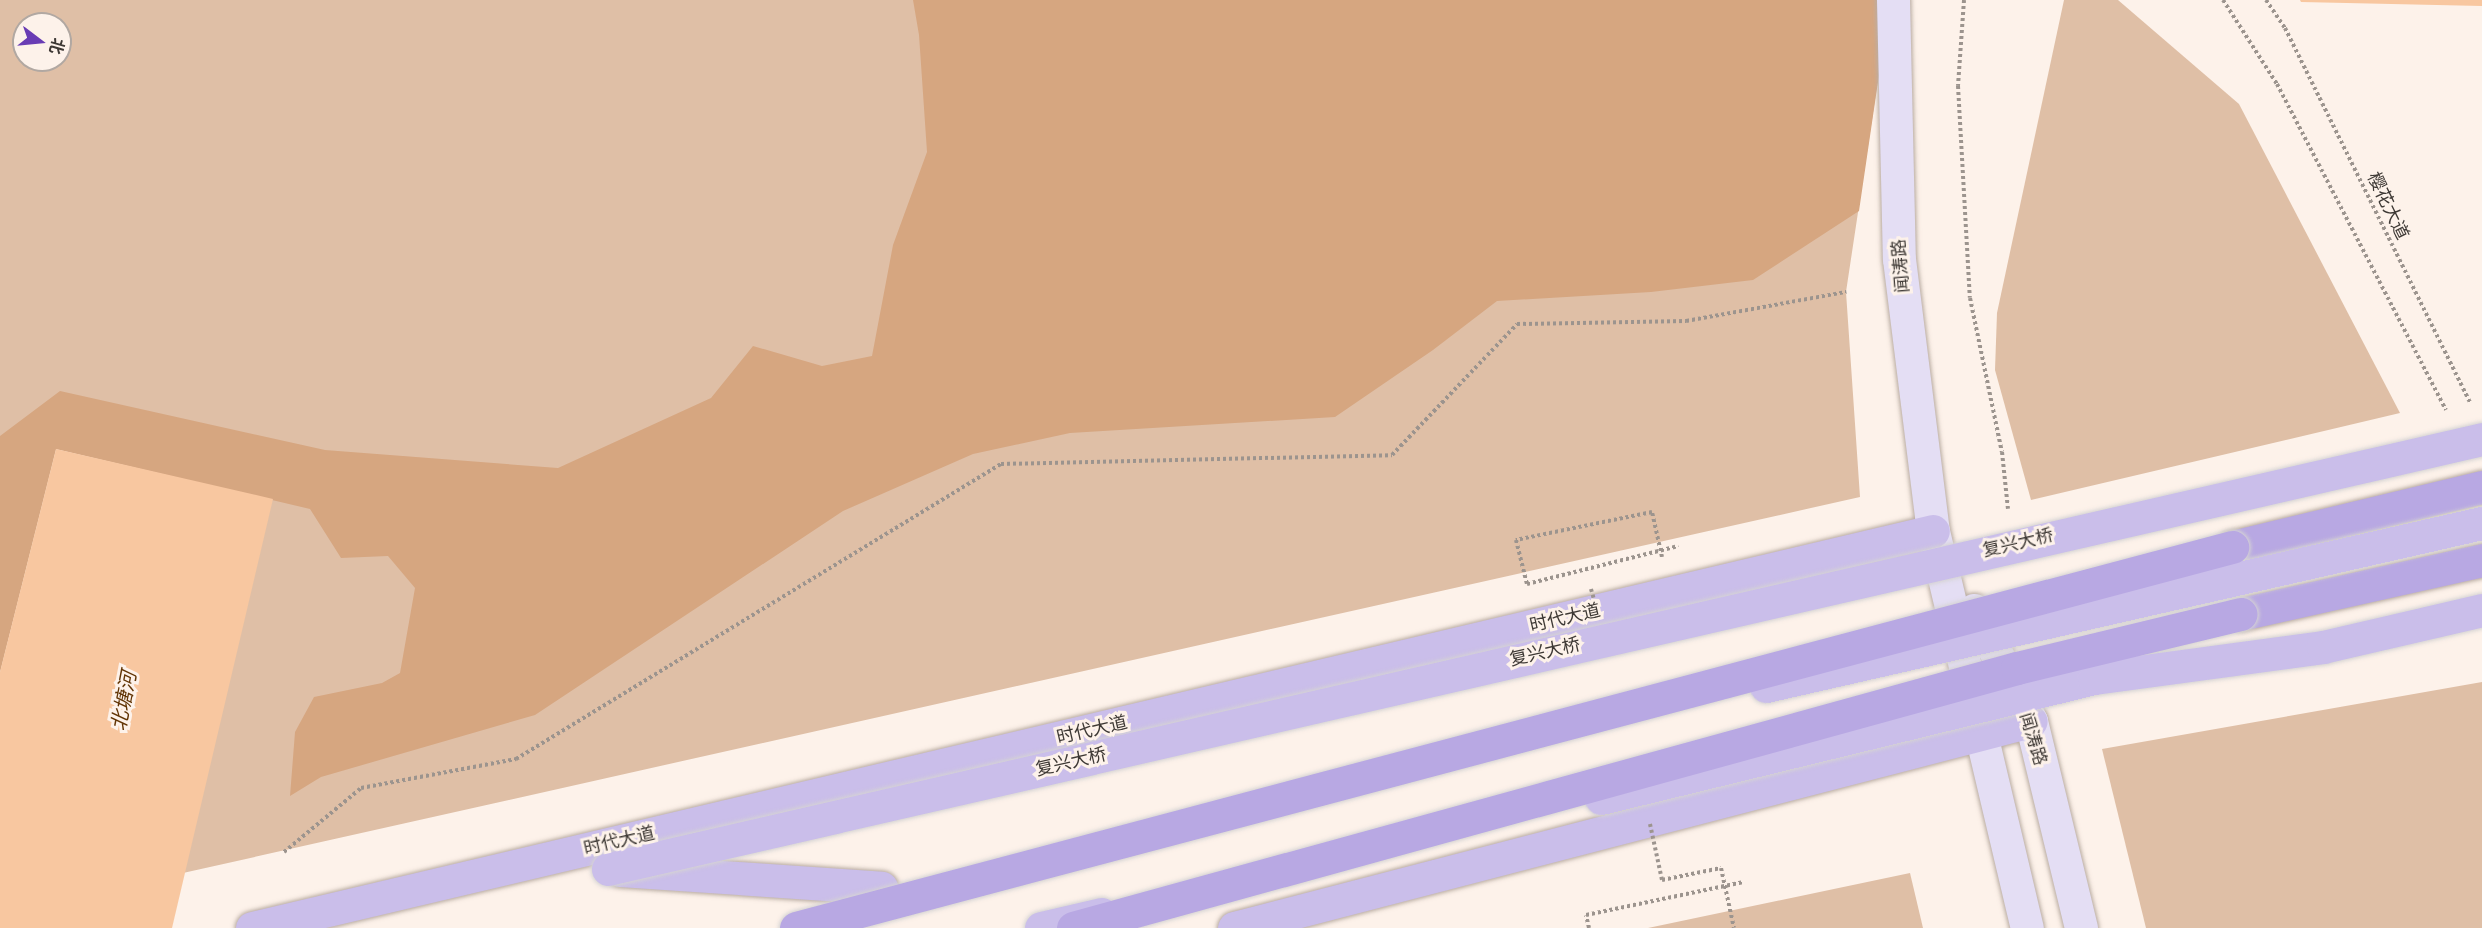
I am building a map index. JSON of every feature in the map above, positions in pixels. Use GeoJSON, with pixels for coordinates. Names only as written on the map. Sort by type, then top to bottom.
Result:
{"type":"FeatureCollection","features":[{"type":"Feature","properties":{"kind":"highway"},"geometry":{"type":"LineString","coordinates":[[796,928],[2232,547],[2482,487]]}},
{"type":"Feature","properties":{"kind":"highway"},"geometry":{"type":"LineString","coordinates":[[1073,928],[2017,668],[2482,560]]}},
{"type":"Feature","properties":{"kind":"main road","name":"闻涛路"},"geometry":{"type":"LineString","coordinates":[[1893,0],[1899,259],[1933,531],[1979,734],[2027,928]]}},
{"type":"Feature","properties":{"kind":"main road","name":"复兴大桥"},"geometry":{"type":"LineString","coordinates":[[608,869],[2482,439]]}},
{"type":"Feature","properties":{"kind":"main road"},"geometry":{"type":"LineString","coordinates":[[435,885],[608,869],[881,888],[2482,523]]}},
{"type":"Feature","properties":{"kind":"main road","name":"闻涛路"},"geometry":{"type":"LineString","coordinates":[[1933,531],[2031,722],[2081,928]]}},
{"type":"Feature","properties":{"kind":"main road","name":"时代大道"},"geometry":{"type":"LineString","coordinates":[[252,928],[1933,531]]}},
{"type":"Feature","properties":{"kind":"main road"},"geometry":{"type":"LineString","coordinates":[[1041,928],[1642,788],[2094,678],[2323,647],[2482,610]]}},
{"type":"Feature","properties":{"kind":"main road"},"geometry":{"type":"LineString","coordinates":[[1234,928],[2031,722]]}},
{"type":"Feature","properties":{"kind":"main road"},"geometry":{"type":"LineString","coordinates":[[813,928],[881,888]]}},
{"type":"Feature","properties":{"kind":"path"},"geometry":{"type":"LineString","coordinates":[[1964,0],[1958,86],[1970,298],[2002,452],[2010,522]]}},
{"type":"Feature","properties":{"kind":"path"},"geometry":{"type":"LineString","coordinates":[[2223,0],[2277,84],[2450,417]]}},
{"type":"Feature","properties":{"kind":"path","name":"樱花大道"},"geometry":{"type":"LineString","coordinates":[[2266,0],[2284,28],[2472,408]]}},
{"type":"Feature","properties":{"kind":"path"},"geometry":{"type":"LineString","coordinates":[[284,852],[361,788],[516,759],[1001,464],[1392,455],[1517,324],[1686,321],[1846,292]]}},
{"type":"Feature","properties":{"kind":"path"},"geometry":{"type":"LineString","coordinates":[[1664,564],[1661,553],[1659,543],[1657,532],[1652,512],[1516,540],[1527,584],[1657,552],[1667,549],[1678,546]]}},
{"type":"Feature","properties":{"kind":"path"},"geometry":{"type":"LineString","coordinates":[[1642,788],[1662,880],[1721,868],[1734,928]]}},
{"type":"Feature","properties":{"kind":"path"},"geometry":{"type":"LineString","coordinates":[[1589,928],[1586,915],[1744,882]]}},
{"type":"Feature","properties":{"kind":"shaded area"},"geometry":{"type":"Polygon","coordinates":[[[0,0],[1890,0],[1846,292],[1860,497],[183,873],[272,499],[56,449],[0,672],[0,0]]]}},
{"type":"Feature","properties":{"kind":"shaded area"},"geometry":{"type":"Polygon","coordinates":[[[913,0],[1890,0],[1859,211],[1753,280],[1651,292],[1497,301],[1433,350],[1335,417],[1070,433],[973,454],[843,511],[535,715],[321,777],[290,796],[295,732],[314,697],[382,683],[400,673],[415,588],[388,556],[341,558],[310,509],[56,449],[0,672],[0,436],[60,391],[325,450],[558,468],[711,398],[753,346],[822,366],[872,356],[893,245],[927,152],[919,35],[913,0]]]}},
{"type":"Feature","properties":{"kind":"shaded area"},"geometry":{"type":"Polygon","coordinates":[[[2064,0],[2118,0],[2239,104],[2400,413],[2031,500],[1995,370],[1997,313],[2064,0]]]}},
{"type":"Feature","properties":{"kind":"shaded area"},"geometry":{"type":"Polygon","coordinates":[[[2482,682],[2482,928],[2146,928],[2102,749],[2482,682]]]}},
{"type":"Feature","properties":{"kind":"shaded area"},"geometry":{"type":"Polygon","coordinates":[[[1910,873],[1923,928],[1648,928],[1910,873]]]}},
{"type":"Feature","properties":{"kind":"water"},"geometry":{"type":"Polygon","coordinates":[[[2300,0],[2482,0],[2482,6],[2301,2],[2300,0]]]}},
{"type":"Feature","properties":{"kind":"water","name":"北塘河"},"geometry":{"type":"Polygon","coordinates":[[[56,449],[273,499],[172,928],[0,928],[0,672],[56,449]]]}}]}
